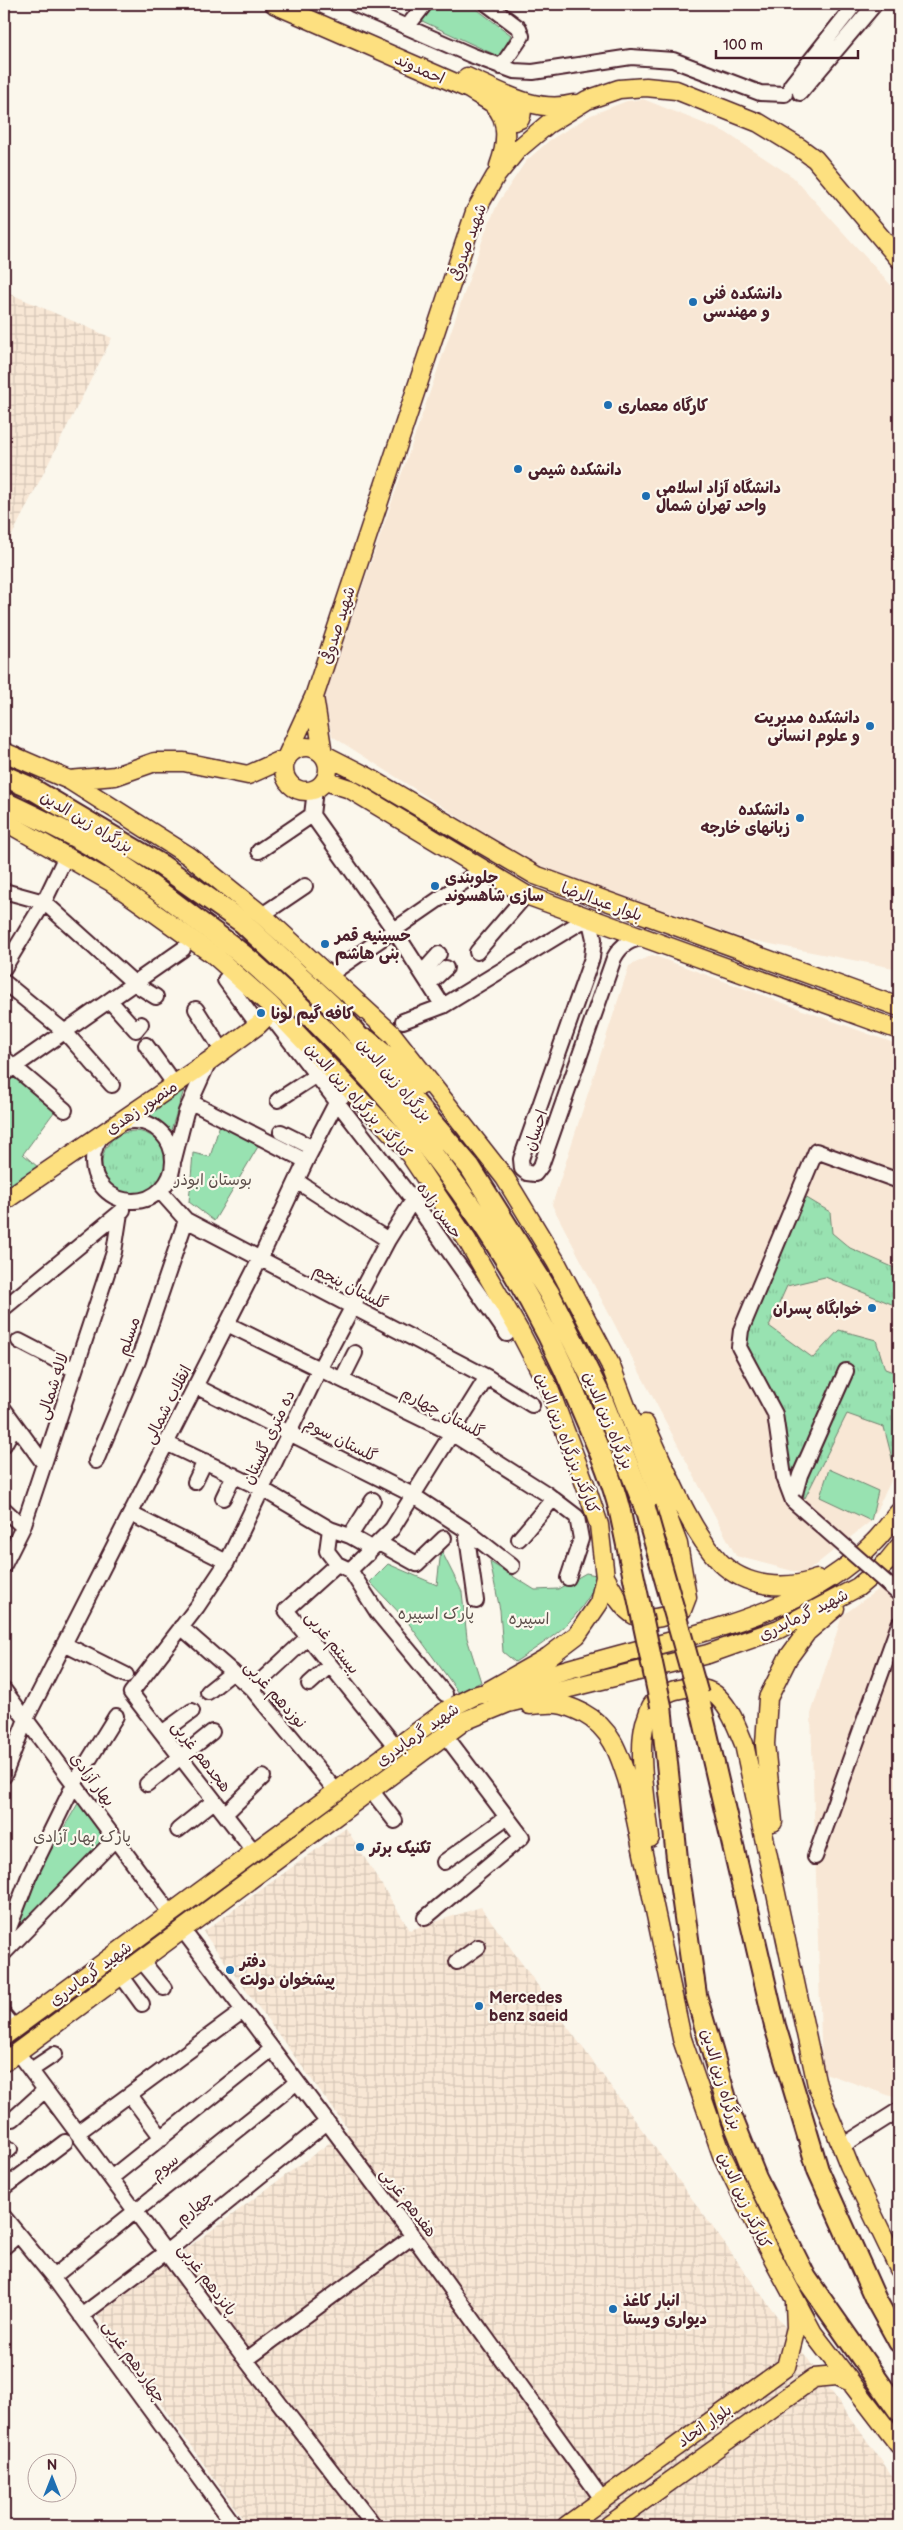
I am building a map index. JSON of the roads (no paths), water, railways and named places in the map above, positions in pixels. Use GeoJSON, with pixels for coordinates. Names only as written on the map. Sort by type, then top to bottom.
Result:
{"type":"FeatureCollection","features":[{"type":"Feature","properties":{"kind":"highway","name":"بزرگراه زین الدین"},"geometry":{"type":"LineString","coordinates":[[4,776],[29,787],[154,861],[242,922],[331,1004],[470,1167],[549,1293],[601,1397],[645,1508],[698,1695],[736,1865],[775,2026],[818,2170],[876,2300],[899,2342]]}},
{"type":"Feature","properties":{"kind":"highway","name":"بزرگراه زین الدین"},"geometry":{"type":"LineString","coordinates":[[4,802],[95,849],[162,893],[254,964],[348,1053],[442,1167],[503,1254],[542,1324],[568,1377],[613,1482],[661,1706],[678,1868],[696,1995],[730,2113],[756,2178],[806,2278],[899,2411]]}},
{"type":"Feature","properties":{"kind":"main road","name":"احمدوند"},"geometry":{"type":"LineString","coordinates":[[274,4],[468,89],[500,100],[538,106],[562,107],[587,100]]}},
{"type":"Feature","properties":{"kind":"main road","name":"احمدوند"},"geometry":{"type":"LineString","coordinates":[[304,4],[500,100]]}},
{"type":"Feature","properties":{"kind":"main road","name":"شهید صدوقی"},"geometry":{"type":"LineString","coordinates":[[286,758],[314,697],[475,212],[495,177],[517,150],[536,134],[587,100],[619,89],[646,87],[676,90],[759,123],[815,159],[899,259]]}},
{"type":"Feature","properties":{"kind":"main road"},"geometry":{"type":"LineString","coordinates":[[495,177],[506,147],[500,100]]}},
{"type":"Feature","properties":{"kind":"main road"},"geometry":{"type":"LineString","coordinates":[[286,758],[283,771],[289,784],[301,791],[320,785],[328,767],[323,754],[314,697]]}},
{"type":"Feature","properties":{"kind":"main road"},"geometry":{"type":"LineString","coordinates":[[69,780],[115,776],[155,762],[184,762],[248,775],[286,758],[291,752],[304,747],[311,747],[323,754]]}},
{"type":"Feature","properties":{"kind":"main road"},"geometry":{"type":"LineString","coordinates":[[4,752],[69,780],[189,856],[262,915],[392,1034],[505,1178],[556,1262],[610,1364],[636,1404],[692,1523],[720,1562],[752,1582],[782,1586],[807,1583],[838,1571]]}},
{"type":"Feature","properties":{"kind":"main road","name":"بلوار عبدالرضا"},"geometry":{"type":"LineString","coordinates":[[323,754],[368,777],[535,876],[899,1007]]}},
{"type":"Feature","properties":{"kind":"main road"},"geometry":{"type":"LineString","coordinates":[[356,793],[357,783],[360,779],[368,777]]}},
{"type":"Feature","properties":{"kind":"main road","name":"بلوار عبدالرضا"},"geometry":{"type":"LineString","coordinates":[[320,785],[356,793],[481,870],[526,895],[647,937],[899,1030]]}},
{"type":"Feature","properties":{"kind":"main road"},"geometry":{"type":"LineString","coordinates":[[4,810],[111,882]]}},
{"type":"Feature","properties":{"kind":"main road","name":"کنارگذر بزرگراه زین الدین"},"geometry":{"type":"LineString","coordinates":[[4,821],[111,882],[215,956],[267,1016],[350,1088],[404,1146],[467,1240],[522,1334],[548,1386],[599,1526],[605,1577]]}},
{"type":"Feature","properties":{"kind":"main road","name":"منصور زهدی"},"geometry":{"type":"LineString","coordinates":[[4,1201],[175,1085],[267,1016]]}},
{"type":"Feature","properties":{"kind":"main road"},"geometry":{"type":"LineString","coordinates":[[352,1029],[385,1053],[420,1083],[478,1143]]}},
{"type":"Feature","properties":{"kind":"main road"},"geometry":{"type":"LineString","coordinates":[[605,1577],[630,1614],[636,1618],[661,1618],[682,1610],[687,1596],[678,1544],[647,1457],[610,1364]]}},
{"type":"Feature","properties":{"kind":"main road","name":"شهید گرمابدری"},"geometry":{"type":"LineString","coordinates":[[8,2026],[171,1914],[450,1708],[483,1694],[687,1638],[753,1617],[795,1598],[838,1571],[874,1542],[899,1512]]}},
{"type":"Feature","properties":{"kind":"main road","name":"شهید گرمابدری"},"geometry":{"type":"LineString","coordinates":[[10,2057],[464,1721],[508,1703],[708,1654],[779,1630],[858,1587],[886,1563],[899,1547]]}},
{"type":"Feature","properties":{"kind":"main road"},"geometry":{"type":"LineString","coordinates":[[483,1694],[548,1657],[577,1635],[599,1603],[605,1577]]}},
{"type":"Feature","properties":{"kind":"main road"},"geometry":{"type":"LineString","coordinates":[[792,1961],[770,1798],[765,1744],[768,1698],[788,1658],[807,1632],[858,1587]]}},
{"type":"Feature","properties":{"kind":"main road"},"geometry":{"type":"LineString","coordinates":[[658,1924],[643,1764],[645,1725],[653,1704],[671,1691],[689,1688],[706,1690],[717,1696],[732,1716],[744,1744],[792,1961],[817,2085],[842,2146],[899,2269]]}},
{"type":"Feature","properties":{"kind":"main road"},"geometry":{"type":"LineString","coordinates":[[464,1721],[516,1706],[557,1704],[575,1709],[596,1720],[609,1733],[619,1754],[628,1782],[658,1924]]}},
{"type":"Feature","properties":{"kind":"main road"},"geometry":{"type":"LineString","coordinates":[[171,1914],[182,1929]]}},
{"type":"Feature","properties":{"kind":"main road","name":"کنارگذر زین الدین"},"geometry":{"type":"LineString","coordinates":[[658,1924],[682,2039],[719,2146],[739,2192],[813,2333],[899,2445]]}},
{"type":"Feature","properties":{"kind":"main road","name":"بلوار اتحاد"},"geometry":{"type":"LineString","coordinates":[[566,2526],[786,2367],[794,2340],[797,2315],[794,2298]]}},
{"type":"Feature","properties":{"kind":"main road"},"geometry":{"type":"LineString","coordinates":[[777,2374],[789,2376],[792,2380],[791,2389],[787,2395]]}},
{"type":"Feature","properties":{"kind":"main road","name":"بلوار اتحاد"},"geometry":{"type":"LineString","coordinates":[[608,2526],[787,2395],[814,2378],[836,2376],[850,2382]]}},
{"type":"Feature","properties":{"kind":"street"},"geometry":{"type":"LineString","coordinates":[[354,4],[501,67],[533,72],[631,57],[673,60],[760,93],[792,91],[875,4]]}},
{"type":"Feature","properties":{"kind":"street"},"geometry":{"type":"LineString","coordinates":[[377,4],[407,27]]}},
{"type":"Feature","properties":{"kind":"street"},"geometry":{"type":"LineString","coordinates":[[407,27],[425,4]]}},
{"type":"Feature","properties":{"kind":"street"},"geometry":{"type":"LineString","coordinates":[[487,4],[519,28],[522,36],[501,67]]}},
{"type":"Feature","properties":{"kind":"street"},"geometry":{"type":"LineString","coordinates":[[792,91],[855,4]]}},
{"type":"Feature","properties":{"kind":"street"},"geometry":{"type":"LineString","coordinates":[[259,850],[312,815],[320,785]]}},
{"type":"Feature","properties":{"kind":"street"},"geometry":{"type":"LineString","coordinates":[[312,815],[394,930],[444,1006]]}},
{"type":"Feature","properties":{"kind":"street"},"geometry":{"type":"LineString","coordinates":[[4,968],[44,902],[66,856]]}},
{"type":"Feature","properties":{"kind":"street"},"geometry":{"type":"LineString","coordinates":[[329,975],[481,870]]}},
{"type":"Feature","properties":{"kind":"street"},"geometry":{"type":"LineString","coordinates":[[262,915],[305,886]]}},
{"type":"Feature","properties":{"kind":"street"},"geometry":{"type":"LineString","coordinates":[[4,891],[44,902],[135,984],[156,997]]}},
{"type":"Feature","properties":{"kind":"street"},"geometry":{"type":"LineString","coordinates":[[477,952],[526,895]]}},
{"type":"Feature","properties":{"kind":"street"},"geometry":{"type":"LineString","coordinates":[[403,1021],[444,1006],[589,917]]}},
{"type":"Feature","properties":{"kind":"street","name":"احسان"},"geometry":{"type":"LineString","coordinates":[[589,917],[594,939],[590,966],[522,1159],[522,1170],[527,1173],[535,1174],[541,1166],[608,974],[620,946],[630,941],[647,937]]}},
{"type":"Feature","properties":{"kind":"street"},"geometry":{"type":"LineString","coordinates":[[9,1072],[183,949]]}},
{"type":"Feature","properties":{"kind":"street"},"geometry":{"type":"LineString","coordinates":[[426,979],[439,954]]}},
{"type":"Feature","properties":{"kind":"street"},"geometry":{"type":"LineString","coordinates":[[590,966],[603,961],[608,965],[608,974]]}},
{"type":"Feature","properties":{"kind":"street"},"geometry":{"type":"LineString","coordinates":[[426,979],[446,968]]}},
{"type":"Feature","properties":{"kind":"street","name":"حسن زاده"},"geometry":{"type":"LineString","coordinates":[[225,980],[267,1016],[316,1076],[412,1200],[507,1334]]}},
{"type":"Feature","properties":{"kind":"street"},"geometry":{"type":"LineString","coordinates":[[4,982],[66,1032],[112,1085]]}},
{"type":"Feature","properties":{"kind":"street"},"geometry":{"type":"LineString","coordinates":[[110,1001],[136,1030],[141,1024]]}},
{"type":"Feature","properties":{"kind":"street"},"geometry":{"type":"LineString","coordinates":[[173,1162],[168,1142],[154,1128],[145,1123],[134,1122],[117,1125],[108,1130],[99,1141],[92,1160],[93,1171],[104,1190],[113,1196],[134,1201],[143,1200],[160,1191],[171,1173],[190,1102],[215,1055],[196,1009]]}},
{"type":"Feature","properties":{"kind":"street"},"geometry":{"type":"LineString","coordinates":[[146,1045],[175,1085]]}},
{"type":"Feature","properties":{"kind":"street"},"geometry":{"type":"LineString","coordinates":[[4,1058],[9,1072],[66,1110]]}},
{"type":"Feature","properties":{"kind":"street"},"geometry":{"type":"LineString","coordinates":[[278,1100],[316,1076]]}},
{"type":"Feature","properties":{"kind":"street","name":"انقلاب شمالی"},"geometry":{"type":"LineString","coordinates":[[4,1776],[26,1719],[260,1259],[298,1182],[306,1161],[336,1103],[350,1088]]}},
{"type":"Feature","properties":{"kind":"street"},"geometry":{"type":"LineString","coordinates":[[190,1102],[306,1161]]}},
{"type":"Feature","properties":{"kind":"street"},"geometry":{"type":"LineString","coordinates":[[281,1132],[313,1148]]}},
{"type":"Feature","properties":{"kind":"street"},"geometry":{"type":"LineString","coordinates":[[899,1181],[816,1151],[741,1330],[740,1347],[775,1414],[784,1477],[793,1500],[899,1594]]}},
{"type":"Feature","properties":{"kind":"street"},"geometry":{"type":"LineString","coordinates":[[298,1182],[388,1240]]}},
{"type":"Feature","properties":{"kind":"street","name":"گلستان پنجم"},"geometry":{"type":"LineString","coordinates":[[160,1191],[186,1220],[487,1377],[532,1406]]}},
{"type":"Feature","properties":{"kind":"street","name":"ده متری گلستان"},"geometry":{"type":"LineString","coordinates":[[140,1679],[181,1628],[227,1562],[320,1368],[388,1240],[412,1200]]}},
{"type":"Feature","properties":{"kind":"street"},"geometry":{"type":"LineString","coordinates":[[4,1308],[134,1201]]}},
{"type":"Feature","properties":{"kind":"street","name":"لاله شمالی"},"geometry":{"type":"LineString","coordinates":[[4,1563],[23,1527],[44,1464],[114,1252],[120,1213]]}},
{"type":"Feature","properties":{"kind":"street","name":"مسلم"},"geometry":{"type":"LineString","coordinates":[[96,1461],[138,1360],[186,1220]]}},
{"type":"Feature","properties":{"kind":"street","name":"گلستان چهارم"},"geometry":{"type":"LineString","coordinates":[[227,1324],[451,1433],[553,1499],[577,1517],[581,1539],[568,1578]]}},
{"type":"Feature","properties":{"kind":"street"},"geometry":{"type":"LineString","coordinates":[[19,1340],[75,1370]]}},
{"type":"Feature","properties":{"kind":"street"},"geometry":{"type":"LineString","coordinates":[[342,1379],[355,1353]]}},
{"type":"Feature","properties":{"kind":"street"},"geometry":{"type":"LineString","coordinates":[[793,1500],[800,1475],[846,1371]]}},
{"type":"Feature","properties":{"kind":"street"},"geometry":{"type":"LineString","coordinates":[[350,1570],[392,1529],[411,1494],[487,1377]]}},
{"type":"Feature","properties":{"kind":"street","name":"گلستان سوم"},"geometry":{"type":"LineString","coordinates":[[195,1386],[411,1494],[466,1530],[512,1566]]}},
{"type":"Feature","properties":{"kind":"street"},"geometry":{"type":"LineString","coordinates":[[4,1409],[44,1464]]}},
{"type":"Feature","properties":{"kind":"street"},"geometry":{"type":"LineString","coordinates":[[4,1445],[15,1425]]}},
{"type":"Feature","properties":{"kind":"street"},"geometry":{"type":"LineString","coordinates":[[166,1443],[262,1489],[330,1529],[350,1536],[366,1545],[368,1554]]}},
{"type":"Feature","properties":{"kind":"street"},"geometry":{"type":"LineString","coordinates":[[195,1482],[204,1462]]}},
{"type":"Feature","properties":{"kind":"street"},"geometry":{"type":"LineString","coordinates":[[223,1498],[234,1476]]}},
{"type":"Feature","properties":{"kind":"street"},"geometry":{"type":"LineString","coordinates":[[519,1539],[553,1499]]}},
{"type":"Feature","properties":{"kind":"street"},"geometry":{"type":"LineString","coordinates":[[350,1536],[373,1500]]}},
{"type":"Feature","properties":{"kind":"street"},"geometry":{"type":"LineString","coordinates":[[4,1509],[23,1527]]}},
{"type":"Feature","properties":{"kind":"street"},"geometry":{"type":"LineString","coordinates":[[130,1514],[227,1562]]}},
{"type":"Feature","properties":{"kind":"street"},"geometry":{"type":"LineString","coordinates":[[330,1529],[327,1551],[336,1564],[350,1570],[377,1612],[445,1694]]}},
{"type":"Feature","properties":{"kind":"street"},"geometry":{"type":"LineString","coordinates":[[466,1530],[476,1601]]}},
{"type":"Feature","properties":{"kind":"street"},"geometry":{"type":"LineString","coordinates":[[379,1543],[417,1564],[444,1538]]}},
{"type":"Feature","properties":{"kind":"street","name":"بیستم غربی"},"geometry":{"type":"LineString","coordinates":[[336,1564],[286,1610],[397,1748]]}},
{"type":"Feature","properties":{"kind":"street"},"geometry":{"type":"LineString","coordinates":[[815,1858],[899,1624]]}},
{"type":"Feature","properties":{"kind":"street","name":"نوزدهم غربی"},"geometry":{"type":"LineString","coordinates":[[181,1628],[252,1689],[337,1792]]}},
{"type":"Feature","properties":{"kind":"street"},"geometry":{"type":"LineString","coordinates":[[252,1689],[307,1638]]}},
{"type":"Feature","properties":{"kind":"street"},"geometry":{"type":"LineString","coordinates":[[64,1644],[126,1675]]}},
{"type":"Feature","properties":{"kind":"street"},"geometry":{"type":"LineString","coordinates":[[308,1684],[330,1666]]}},
{"type":"Feature","properties":{"kind":"street"},"geometry":{"type":"LineString","coordinates":[[208,1692],[233,1672]]}},
{"type":"Feature","properties":{"kind":"street","name":"هجدهم غربی"},"geometry":{"type":"LineString","coordinates":[[140,1679],[131,1693],[255,1853]]}},
{"type":"Feature","properties":{"kind":"street","name":"بهار آزادی"},"geometry":{"type":"LineString","coordinates":[[4,1690],[171,1914]]}},
{"type":"Feature","properties":{"kind":"street"},"geometry":{"type":"LineString","coordinates":[[162,1733],[192,1710]]}},
{"type":"Feature","properties":{"kind":"street"},"geometry":{"type":"LineString","coordinates":[[4,1941],[29,1876],[74,1784],[116,1716]]}},
{"type":"Feature","properties":{"kind":"street"},"geometry":{"type":"LineString","coordinates":[[147,1784],[212,1732]]}},
{"type":"Feature","properties":{"kind":"street"},"geometry":{"type":"LineString","coordinates":[[425,1918],[522,1837],[445,1735]]}},
{"type":"Feature","properties":{"kind":"street"},"geometry":{"type":"LineString","coordinates":[[225,1814],[263,1777]]}},
{"type":"Feature","properties":{"kind":"street"},"geometry":{"type":"LineString","coordinates":[[371,1790],[395,1821]]}},
{"type":"Feature","properties":{"kind":"street"},"geometry":{"type":"LineString","coordinates":[[178,1830],[214,1800]]}},
{"type":"Feature","properties":{"kind":"street"},"geometry":{"type":"LineString","coordinates":[[444,1862],[507,1817]]}},
{"type":"Feature","properties":{"kind":"street"},"geometry":{"type":"LineString","coordinates":[[4,1953],[115,1839]]}},
{"type":"Feature","properties":{"kind":"street","name":"هفدهم غربی"},"geometry":{"type":"LineString","coordinates":[[182,1929],[412,2236],[602,2499]]}},
{"type":"Feature","properties":{"kind":"street"},"geometry":{"type":"LineString","coordinates":[[458,1962],[478,1947]]}},
{"type":"Feature","properties":{"kind":"street"},"geometry":{"type":"LineString","coordinates":[[141,1960],[164,1988]]}},
{"type":"Feature","properties":{"kind":"street"},"geometry":{"type":"LineString","coordinates":[[121,1975],[142,2004]]}},
{"type":"Feature","properties":{"kind":"street"},"geometry":{"type":"LineString","coordinates":[[77,2133],[243,2010]]}},
{"type":"Feature","properties":{"kind":"street"},"geometry":{"type":"LineString","coordinates":[[111,2178],[272,2049]]}},
{"type":"Feature","properties":{"kind":"street"},"geometry":{"type":"LineString","coordinates":[[30,2070],[55,2054]]}},
{"type":"Feature","properties":{"kind":"street","name":"پانزدهم غربی"},"geometry":{"type":"LineString","coordinates":[[10,2057],[30,2070],[246,2360],[374,2526]]}},
{"type":"Feature","properties":{"kind":"street","name":"سوم"},"geometry":{"type":"LineString","coordinates":[[52,2277],[297,2082]]}},
{"type":"Feature","properties":{"kind":"street"},"geometry":{"type":"LineString","coordinates":[[13,2119],[45,2090]]}},
{"type":"Feature","properties":{"kind":"street"},"geometry":{"type":"LineString","coordinates":[[130,2095],[162,2138]]}},
{"type":"Feature","properties":{"kind":"street"},"geometry":{"type":"LineString","coordinates":[[842,2146],[899,2110]]}},
{"type":"Feature","properties":{"kind":"street","name":"چهارم"},"geometry":{"type":"LineString","coordinates":[[81,2316],[166,2252],[327,2122]]}},
{"type":"Feature","properties":{"kind":"street"},"geometry":{"type":"LineString","coordinates":[[4,2188],[65,2142]]}},
{"type":"Feature","properties":{"kind":"street","name":"چهاردهم غربی"},"geometry":{"type":"LineString","coordinates":[[4,2217],[17,2236],[52,2277],[235,2526]]}},
{"type":"Feature","properties":{"kind":"street"},"geometry":{"type":"LineString","coordinates":[[4,2247],[17,2236]]}},
{"type":"Feature","properties":{"kind":"street"},"geometry":{"type":"LineString","coordinates":[[246,2360],[412,2236]]}},
{"type":"Feature","properties":{"kind":"place","name":"دانشکده فنی و مهندسی"},"geometry":{"type":"Point","coordinates":[693,302]}},
{"type":"Feature","properties":{"kind":"place","name":"کارگاه معماری"},"geometry":{"type":"Point","coordinates":[608,405]}},
{"type":"Feature","properties":{"kind":"place","name":"دانشکده شیمی"},"geometry":{"type":"Point","coordinates":[518,469]}},
{"type":"Feature","properties":{"kind":"place","name":"دانشگاه آزاد اسلامی واحد تهران شمال"},"geometry":{"type":"Point","coordinates":[646,496]}},
{"type":"Feature","properties":{"kind":"place","name":"دانشکده مدیریت و علوم انسانی"},"geometry":{"type":"Point","coordinates":[870,726]}},
{"type":"Feature","properties":{"kind":"place","name":"دانشکده زبانهای خارجه"},"geometry":{"type":"Point","coordinates":[800,818]}},
{"type":"Feature","properties":{"kind":"place","name":"جلوبندی سازی شاهسوند"},"geometry":{"type":"Point","coordinates":[435,886]}},
{"type":"Feature","properties":{"kind":"place","name":"حسینیه قمر بنی هاشم"},"geometry":{"type":"Point","coordinates":[325,944]}},
{"type":"Feature","properties":{"kind":"place","name":"کافه گیم لونا"},"geometry":{"type":"Point","coordinates":[261,1013]}},
{"type":"Feature","properties":{"kind":"place","name":"خوابگاه پسران"},"geometry":{"type":"Point","coordinates":[872,1308]}},
{"type":"Feature","properties":{"kind":"place","name":"تکنیک برتر"},"geometry":{"type":"Point","coordinates":[360,1847]}},
{"type":"Feature","properties":{"kind":"place","name":"دفتر پیشخوان دولت"},"geometry":{"type":"Point","coordinates":[230,1970]}},
{"type":"Feature","properties":{"kind":"place","name":"Mercedes benz saeid"},"geometry":{"type":"Point","coordinates":[479,2006]}},
{"type":"Feature","properties":{"kind":"place","name":"انبار کاغذ دیواری ویستا"},"geometry":{"type":"Point","coordinates":[613,2309]}},
{"type":"Feature","properties":{"kind":"park label","name":"بوستان ابوذر"},"geometry":{"type":"Point","coordinates":[213,1179]}},
{"type":"Feature","properties":{"kind":"park label","name":"پارک اسپیره"},"geometry":{"type":"Point","coordinates":[436,1613]}},
{"type":"Feature","properties":{"kind":"park label","name":"اسپیره"},"geometry":{"type":"Point","coordinates":[529,1618]}},
{"type":"Feature","properties":{"kind":"park label","name":"پارک بهار آزادی"},"geometry":{"type":"Point","coordinates":[82,1836]}}]}
